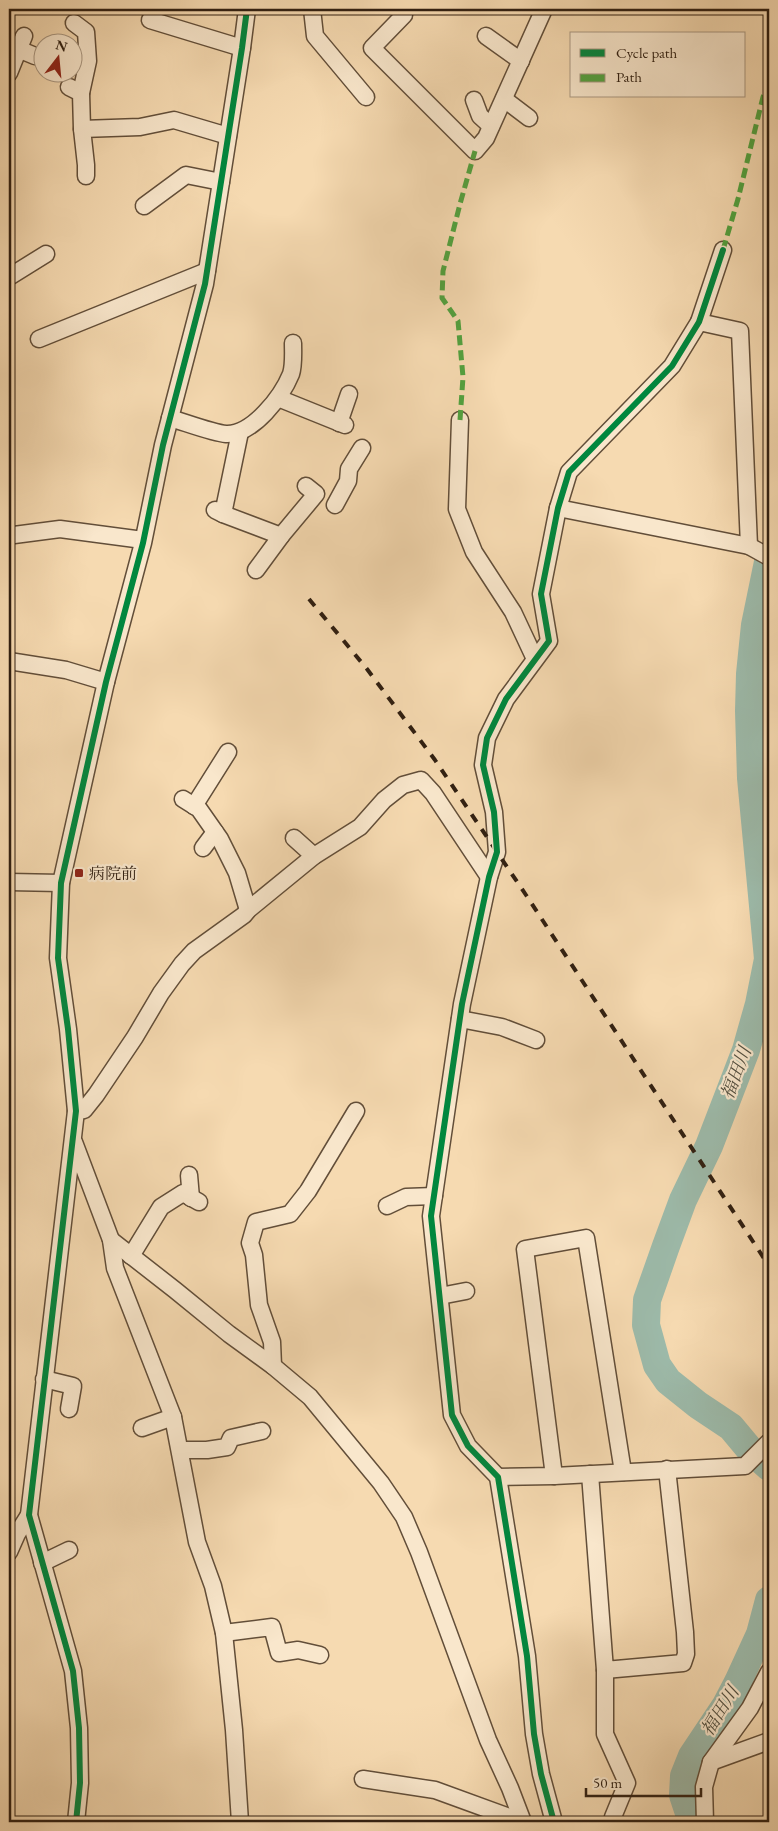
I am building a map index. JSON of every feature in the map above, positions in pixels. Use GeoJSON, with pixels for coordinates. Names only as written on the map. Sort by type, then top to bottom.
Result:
{"type":"FeatureCollection","features":[{"type":"Feature","properties":{"kind":"street"},"geometry":{"type":"LineString","coordinates":[[76,1822],[80,1783],[79,1728],[73,1671],[29,1515],[76,1112],[68,1029],[58,958],[61,883],[106,682],[144,540],[170,418],[207,271],[247,9]]}},
{"type":"Feature","properties":{"kind":"street"},"geometry":{"type":"LineString","coordinates":[[404,15],[372,48],[475,151],[486,138],[544,9]]}},
{"type":"Feature","properties":{"kind":"street"},"geometry":{"type":"LineString","coordinates":[[313,10],[315,36],[366,97]]}},
{"type":"Feature","properties":{"kind":"street"},"geometry":{"type":"LineString","coordinates":[[150,20],[242,48]]}},
{"type":"Feature","properties":{"kind":"street"},"geometry":{"type":"LineString","coordinates":[[74,23],[86,32],[88,61],[75,90],[82,129],[86,176]]}},
{"type":"Feature","properties":{"kind":"street"},"geometry":{"type":"LineString","coordinates":[[486,36],[521,61]]}},
{"type":"Feature","properties":{"kind":"street"},"geometry":{"type":"LineString","coordinates":[[9,73],[17,43],[32,54]]}},
{"type":"Feature","properties":{"kind":"street"},"geometry":{"type":"LineString","coordinates":[[504,99],[529,118]]}},
{"type":"Feature","properties":{"kind":"street"},"geometry":{"type":"LineString","coordinates":[[474,100],[480,116],[491,126]]}},
{"type":"Feature","properties":{"kind":"street"},"geometry":{"type":"LineString","coordinates":[[82,129],[140,126],[174,120],[228,136]]}},
{"type":"Feature","properties":{"kind":"street"},"geometry":{"type":"LineString","coordinates":[[144,206],[186,175],[221,182]]}},
{"type":"Feature","properties":{"kind":"street"},"geometry":{"type":"LineString","coordinates":[[554,1822],[539,1766],[534,1734],[527,1656],[498,1477],[468,1446],[452,1415],[431,1216],[460,1019],[489,877],[497,852],[494,812],[483,765],[487,738],[506,699],[550,641],[541,594],[558,508],[569,472],[672,366],[699,322],[722,250]]}},
{"type":"Feature","properties":{"kind":"street"},"geometry":{"type":"LineString","coordinates":[[10,274],[46,254]]}},
{"type":"Feature","properties":{"kind":"street"},"geometry":{"type":"LineString","coordinates":[[39,339],[207,271]]}},
{"type":"Feature","properties":{"kind":"street"},"geometry":{"type":"LineString","coordinates":[[699,322],[740,331],[749,546]]}},
{"type":"Feature","properties":{"kind":"street"},"geometry":{"type":"LineString","coordinates":[[170,418],[225,434],[240,432],[256,421],[278,398],[292,372],[293,343]]}},
{"type":"Feature","properties":{"kind":"street"},"geometry":{"type":"LineString","coordinates":[[278,398],[342,424],[349,394]]}},
{"type":"Feature","properties":{"kind":"street"},"geometry":{"type":"LineString","coordinates":[[460,420],[457,509],[474,552],[513,612],[535,659]]}},
{"type":"Feature","properties":{"kind":"street"},"geometry":{"type":"LineString","coordinates":[[240,432],[219,512],[281,536]]}},
{"type":"Feature","properties":{"kind":"street"},"geometry":{"type":"LineString","coordinates":[[256,570],[311,490],[337,507],[348,481],[349,469],[362,448]]}},
{"type":"Feature","properties":{"kind":"street"},"geometry":{"type":"LineString","coordinates":[[558,508],[749,546],[769,558]]}},
{"type":"Feature","properties":{"kind":"street"},"geometry":{"type":"LineString","coordinates":[[14,536],[60,528],[144,540]]}},
{"type":"Feature","properties":{"kind":"street"},"geometry":{"type":"LineString","coordinates":[[9,661],[66,670],[106,682]]}},
{"type":"Feature","properties":{"kind":"street"},"geometry":{"type":"LineString","coordinates":[[228,752],[188,803],[199,810],[215,832],[237,874],[248,910]]}},
{"type":"Feature","properties":{"kind":"street"},"geometry":{"type":"LineString","coordinates":[[76,1112],[84,1110],[96,1095],[135,1037],[161,993],[194,951],[244,916],[248,910],[314,856],[360,827],[384,800],[403,785],[422,780],[433,793],[489,877]]}},
{"type":"Feature","properties":{"kind":"street"},"geometry":{"type":"LineString","coordinates":[[203,848],[215,832]]}},
{"type":"Feature","properties":{"kind":"street"},"geometry":{"type":"LineString","coordinates":[[294,838],[314,856]]}},
{"type":"Feature","properties":{"kind":"street"},"geometry":{"type":"LineString","coordinates":[[9,882],[61,883]]}},
{"type":"Feature","properties":{"kind":"street"},"geometry":{"type":"LineString","coordinates":[[460,1019],[502,1027],[536,1040]]}},
{"type":"Feature","properties":{"kind":"street"},"geometry":{"type":"LineString","coordinates":[[273,1366],[272,1342],[259,1305],[254,1255],[250,1243],[256,1222],[290,1214],[308,1191],[356,1111]]}},
{"type":"Feature","properties":{"kind":"street"},"geometry":{"type":"LineString","coordinates":[[73,1140],[111,1240],[116,1268],[173,1417],[197,1542],[213,1586],[224,1634],[234,1730],[240,1822]]}},
{"type":"Feature","properties":{"kind":"street"},"geometry":{"type":"LineString","coordinates":[[131,1256],[161,1207],[183,1193],[195,1200],[189,1175]]}},
{"type":"Feature","properties":{"kind":"street"},"geometry":{"type":"LineString","coordinates":[[387,1206],[406,1197],[434,1196]]}},
{"type":"Feature","properties":{"kind":"street"},"geometry":{"type":"LineString","coordinates":[[554,1476],[525,1249],[586,1238],[623,1472]]}},
{"type":"Feature","properties":{"kind":"street"},"geometry":{"type":"LineString","coordinates":[[111,1240],[310,1397],[381,1483],[404,1517],[419,1552],[488,1740],[523,1822]]}},
{"type":"Feature","properties":{"kind":"street"},"geometry":{"type":"LineString","coordinates":[[440,1296],[466,1291]]}},
{"type":"Feature","properties":{"kind":"street"},"geometry":{"type":"LineString","coordinates":[[44,1379],[73,1386],[69,1409]]}},
{"type":"Feature","properties":{"kind":"street"},"geometry":{"type":"LineString","coordinates":[[142,1428],[173,1417]]}},
{"type":"Feature","properties":{"kind":"street"},"geometry":{"type":"LineString","coordinates":[[180,1450],[206,1450],[227,1447],[231,1438],[262,1431]]}},
{"type":"Feature","properties":{"kind":"street"},"geometry":{"type":"LineString","coordinates":[[498,1477],[745,1466],[769,1442]]}},
{"type":"Feature","properties":{"kind":"street"},"geometry":{"type":"LineString","coordinates":[[605,1670],[683,1663],[686,1654],[686,1632],[666,1469]]}},
{"type":"Feature","properties":{"kind":"street"},"geometry":{"type":"LineString","coordinates":[[590,1474],[605,1670],[604,1734],[627,1784],[613,1817],[614,1822]]}},
{"type":"Feature","properties":{"kind":"street"},"geometry":{"type":"LineString","coordinates":[[9,1552],[17,1534],[29,1515]]}},
{"type":"Feature","properties":{"kind":"street"},"geometry":{"type":"LineString","coordinates":[[42,1563],[69,1550]]}},
{"type":"Feature","properties":{"kind":"street"},"geometry":{"type":"LineString","coordinates":[[224,1634],[272,1628],[278,1653],[298,1650],[320,1654]]}},
{"type":"Feature","properties":{"kind":"street"},"geometry":{"type":"LineString","coordinates":[[705,1822],[704,1787],[711,1762],[750,1708],[769,1672]]}},
{"type":"Feature","properties":{"kind":"street"},"geometry":{"type":"LineString","coordinates":[[711,1762],[769,1741]]}},
{"type":"Feature","properties":{"kind":"street"},"geometry":{"type":"LineString","coordinates":[[362,1779],[435,1790],[523,1822]]}},
{"type":"Feature","properties":{"kind":"waterway","name":"福田川"},"geometry":{"type":"LineString","coordinates":[[769,557],[755,625],[750,674],[749,711],[751,778],[768,959],[759,1004],[746,1050],[709,1146],[683,1200],[666,1246],[647,1300],[646,1325],[657,1365],[668,1381],[698,1405],[731,1427],[751,1451],[769,1467]]}},
{"type":"Feature","properties":{"kind":"waterway","name":"福田川"},"geometry":{"type":"LineString","coordinates":[[692,1822],[683,1795],[684,1776],[692,1756],[726,1705],[738,1682],[760,1634],[769,1600]]}},
{"type":"Feature","properties":{"kind":"railway"},"geometry":{"type":"LineString","coordinates":[[309,599],[367,669],[435,760],[526,895],[769,1266]]}},
{"type":"Feature","properties":{"kind":"marked path"},"geometry":{"type":"LineString","coordinates":[[723,250],[738,199],[763,97],[769,83]]}},
{"type":"Feature","properties":{"kind":"marked path"},"geometry":{"type":"LineString","coordinates":[[460,420],[463,377],[458,321],[442,298],[443,271],[475,151]]}},
{"type":"Feature","properties":{"kind":"cycle path"},"geometry":{"type":"LineString","coordinates":[[76,1822],[80,1783],[79,1728],[73,1671],[29,1515],[76,1111],[68,1029],[58,958],[61,883],[106,682],[143,543],[163,445],[205,284],[247,9]]}},
{"type":"Feature","properties":{"kind":"cycle path"},"geometry":{"type":"LineString","coordinates":[[554,1822],[541,1774],[534,1734],[527,1656],[498,1477],[468,1446],[452,1415],[431,1216],[462,1004],[489,877],[497,852],[494,812],[483,765],[487,738],[506,699],[549,641],[541,594],[558,508],[569,472],[672,366],[699,322],[723,250]]}},
{"type":"Feature","properties":{"kind":"place","name":"病院前"},"geometry":{"type":"Point","coordinates":[79,873]}}]}
